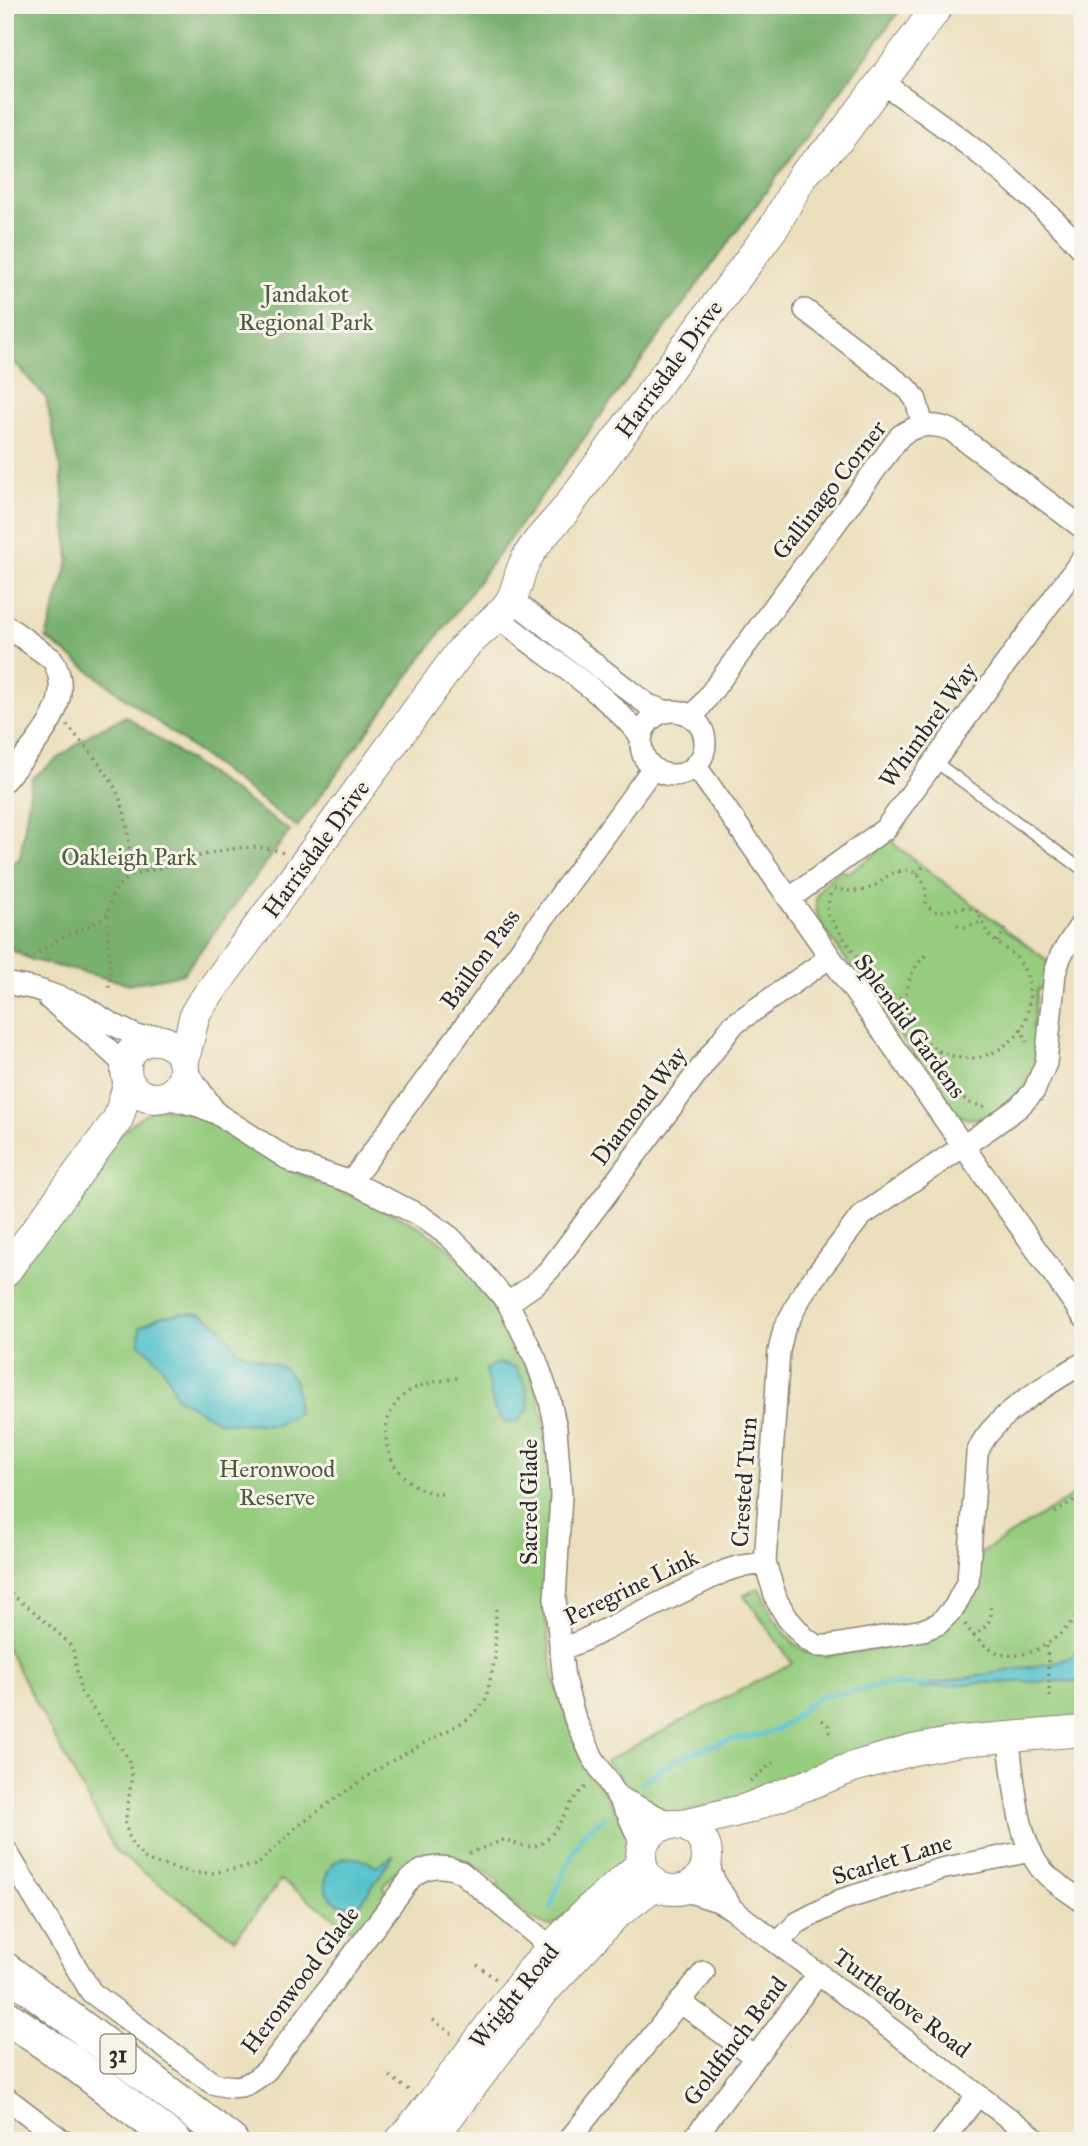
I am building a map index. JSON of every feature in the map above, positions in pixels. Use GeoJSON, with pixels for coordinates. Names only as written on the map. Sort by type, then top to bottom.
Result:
{"type":"FeatureCollection","features":[{"type":"Feature","properties":{"kind":"main road","name":"31"},"geometry":{"type":"LineString","coordinates":[[5,1969],[231,2141]]}},
{"type":"Feature","properties":{"kind":"main road","name":"31"},"geometry":{"type":"LineString","coordinates":[[5,2016],[70,2060],[175,2141]]}},
{"type":"Feature","properties":{"kind":"street","name":"Harrisdale Drive"},"geometry":{"type":"LineString","coordinates":[[154,1041],[195,1014],[438,683],[486,648],[510,613],[528,601],[563,513],[776,224],[802,176],[839,139],[939,5]]}},
{"type":"Feature","properties":{"kind":"street"},"geometry":{"type":"LineString","coordinates":[[881,82],[1001,169],[1042,206],[1083,250]]}},
{"type":"Feature","properties":{"kind":"street"},"geometry":{"type":"LineString","coordinates":[[805,310],[909,390],[916,400],[923,426]]}},
{"type":"Feature","properties":{"kind":"street","name":"Gallinago Corner"},"geometry":{"type":"LineString","coordinates":[[693,717],[900,436],[909,430],[923,426],[951,430],[1083,528]]}},
{"type":"Feature","properties":{"kind":"street","name":"Whimbrel Way"},"geometry":{"type":"LineString","coordinates":[[789,898],[884,829],[1083,558]]}},
{"type":"Feature","properties":{"kind":"street"},"geometry":{"type":"LineString","coordinates":[[510,613],[648,705],[665,711],[684,712],[693,717],[700,724],[705,742],[704,751],[688,771],[673,775],[653,768],[642,753],[641,737],[649,720],[665,711]]}},
{"type":"Feature","properties":{"kind":"street"},"geometry":{"type":"LineString","coordinates":[[510,613],[601,695],[641,737]]}},
{"type":"Feature","properties":{"kind":"street"},"geometry":{"type":"LineString","coordinates":[[5,625],[52,659],[57,667],[61,688],[60,699],[49,723],[5,780]]}},
{"type":"Feature","properties":{"kind":"street","name":"Splendid Gardens"},"geometry":{"type":"LineString","coordinates":[[695,765],[1083,1316]]}},
{"type":"Feature","properties":{"kind":"street","name":"Baillon Pass"},"geometry":{"type":"LineString","coordinates":[[351,1182],[653,768]]}},
{"type":"Feature","properties":{"kind":"street","name":"Crested Turn"},"geometry":{"type":"LineString","coordinates":[[1083,921],[1061,954],[1055,973],[1046,1063],[1038,1084],[1019,1107],[862,1216],[804,1291],[784,1329],[779,1351],[765,1563],[777,1601],[799,1634],[818,1646],[828,1646],[923,1630],[939,1624],[954,1608],[968,1581],[977,1454],[980,1444],[988,1431],[1003,1418],[1083,1363]]}},
{"type":"Feature","properties":{"kind":"street","name":"Diamond Way"},"geometry":{"type":"LineString","coordinates":[[508,1303],[534,1285],[550,1269],[733,1025],[829,958]]}},
{"type":"Feature","properties":{"kind":"street"},"geometry":{"type":"LineString","coordinates":[[5,983],[36,989],[81,1005],[110,1023],[175,1047],[184,1065],[179,1086],[142,1086],[97,1038],[36,989]]}},
{"type":"Feature","properties":{"kind":"street","name":"Harrisdale Drive"},"geometry":{"type":"LineString","coordinates":[[184,1065],[195,1014]]}},
{"type":"Feature","properties":{"kind":"street"},"geometry":{"type":"LineString","coordinates":[[5,1272],[142,1086],[134,1049],[154,1041]]}},
{"type":"Feature","properties":{"kind":"street","name":"Sacred Glade"},"geometry":{"type":"LineString","coordinates":[[184,1065],[216,1113]]}},
{"type":"Feature","properties":{"kind":"street","name":"Sacred Glade"},"geometry":{"type":"LineString","coordinates":[[142,1086],[199,1105],[294,1163],[351,1182],[421,1216],[450,1237],[508,1303],[536,1360],[556,1428],[561,1495],[555,1599],[564,1679],[575,1719],[592,1756],[620,1798],[655,1872]]}},
{"type":"Feature","properties":{"kind":"street","name":"Peregrine Link"},"geometry":{"type":"LineString","coordinates":[[560,1650],[725,1571],[765,1563]]}},
{"type":"Feature","properties":{"kind":"street"},"geometry":{"type":"LineString","coordinates":[[746,1809],[718,1836],[702,1874],[696,1881],[655,1872],[652,1833],[676,1824],[746,1809],[818,1779],[879,1758],[960,1741],[1083,1731]]}},
{"type":"Feature","properties":{"kind":"street"},"geometry":{"type":"LineString","coordinates":[[1008,1736],[1020,1815],[1031,1851],[1042,1871],[1083,1902]]}},
{"type":"Feature","properties":{"kind":"street","name":"Sacred Glade"},"geometry":{"type":"LineString","coordinates":[[620,1798],[676,1824]]}},
{"type":"Feature","properties":{"kind":"street"},"geometry":{"type":"LineString","coordinates":[[676,1824],[696,1832],[703,1840],[707,1861]]}},
{"type":"Feature","properties":{"kind":"street","name":"Heronwood Glade"},"geometry":{"type":"LineString","coordinates":[[5,1849],[91,1992],[212,2083],[228,2087],[240,2087],[254,2082],[267,2070],[411,1878],[424,1869],[449,1867],[461,1872],[560,1955]]}},
{"type":"Feature","properties":{"kind":"street","name":"Scarlet Lane"},"geometry":{"type":"LineString","coordinates":[[779,1942],[797,1923],[841,1900],[941,1869],[1031,1851]]}},
{"type":"Feature","properties":{"kind":"street","name":"Turtledove Road"},"geometry":{"type":"LineString","coordinates":[[707,1861],[715,1882],[732,1909]]}},
{"type":"Feature","properties":{"kind":"street","name":"Turtledove Road"},"geometry":{"type":"LineString","coordinates":[[655,1872],[732,1909],[1039,2141]]}},
{"type":"Feature","properties":{"kind":"street","name":"Wright Road"},"geometry":{"type":"LineString","coordinates":[[400,2141],[527,1976],[614,1916],[655,1872]]}},
{"type":"Feature","properties":{"kind":"street","name":"Wright Road"},"geometry":{"type":"LineString","coordinates":[[430,2141],[545,1990],[560,1955]]}},
{"type":"Feature","properties":{"kind":"street"},"geometry":{"type":"LineString","coordinates":[[568,2141],[704,1972]]}},
{"type":"Feature","properties":{"kind":"street","name":"Goldfinch Bend"},"geometry":{"type":"LineString","coordinates":[[692,2141],[819,1973]]}},
{"type":"Feature","properties":{"kind":"street"},"geometry":{"type":"LineString","coordinates":[[680,2002],[755,2057]]}},
{"type":"Feature","properties":{"kind":"street"},"geometry":{"type":"LineString","coordinates":[[942,2141],[978,2095]]}},
{"type":"Feature","properties":{"kind":"street"},"geometry":{"type":"LineString","coordinates":[[5,2097],[63,2141]]}},
{"type":"Feature","properties":{"kind":"lane"},"geometry":{"type":"LineString","coordinates":[[934,761],[1083,870]]}},
{"type":"Feature","properties":{"kind":"path"},"geometry":{"type":"LineString","coordinates":[[62,720],[100,765],[116,791],[125,819],[131,875]]}},
{"type":"Feature","properties":{"kind":"path"},"geometry":{"type":"LineString","coordinates":[[108,990],[111,964],[108,914],[114,891],[131,875],[235,849],[274,848],[285,854]]}},
{"type":"Feature","properties":{"kind":"path"},"geometry":{"type":"LineString","coordinates":[[917,874],[923,867]]}},
{"type":"Feature","properties":{"kind":"path"},"geometry":{"type":"LineString","coordinates":[[899,871],[900,878]]}},
{"type":"Feature","properties":{"kind":"path"},"geometry":{"type":"LineString","coordinates":[[905,1000],[883,992],[876,985],[827,911],[831,889],[864,890],[899,871],[909,871],[917,874],[924,882],[926,904],[929,908],[938,912],[972,908],[979,913],[989,935],[1015,955],[1027,976],[1028,1004],[1021,1028],[1007,1044],[986,1056],[958,1058],[939,1051],[916,1030],[905,1000],[912,974],[926,955]]}},
{"type":"Feature","properties":{"kind":"path"},"geometry":{"type":"LineString","coordinates":[[5,940],[23,957],[33,958],[56,940],[90,926],[108,914]]}},
{"type":"Feature","properties":{"kind":"path"},"geometry":{"type":"LineString","coordinates":[[957,925],[965,927],[982,922]]}},
{"type":"Feature","properties":{"kind":"path"},"geometry":{"type":"LineString","coordinates":[[997,942],[1006,929]]}},
{"type":"Feature","properties":{"kind":"path"},"geometry":{"type":"LineString","coordinates":[[1021,1028],[1028,1047]]}},
{"type":"Feature","properties":{"kind":"path"},"geometry":{"type":"LineString","coordinates":[[939,1051],[940,1075],[950,1089],[970,1103],[991,1107]]}},
{"type":"Feature","properties":{"kind":"path"},"geometry":{"type":"LineString","coordinates":[[442,1494],[422,1491],[400,1475],[388,1450],[387,1425],[393,1407],[409,1391],[430,1383],[457,1378]]}},
{"type":"Feature","properties":{"kind":"path"},"geometry":{"type":"LineString","coordinates":[[1055,1514],[1083,1494]]}},
{"type":"Feature","properties":{"kind":"path"},"geometry":{"type":"LineString","coordinates":[[5,1590],[42,1618],[68,1643],[73,1650],[81,1692],[128,1758],[132,1776],[125,1824],[132,1845],[142,1857],[151,1862],[193,1873],[212,1873],[257,1865],[298,1826],[332,1801],[386,1764],[465,1721],[477,1711],[486,1699],[493,1671],[496,1609]]}},
{"type":"Feature","properties":{"kind":"path"},"geometry":{"type":"LineString","coordinates":[[973,1637],[990,1620],[992,1609],[989,1604]]}},
{"type":"Feature","properties":{"kind":"path"},"geometry":{"type":"LineString","coordinates":[[954,1608],[973,1637],[989,1649],[1014,1656],[1047,1646],[1083,1609]]}},
{"type":"Feature","properties":{"kind":"path"},"geometry":{"type":"LineString","coordinates":[[1047,1646],[1050,1701]]}},
{"type":"Feature","properties":{"kind":"path"},"geometry":{"type":"LineString","coordinates":[[822,1720],[828,1725],[830,1735]]}},
{"type":"Feature","properties":{"kind":"path"},"geometry":{"type":"LineString","coordinates":[[467,1854],[506,1839],[518,1847],[536,1845],[546,1840],[561,1824],[572,1798],[589,1786]]}},
{"type":"Feature","properties":{"kind":"path"},"geometry":{"type":"LineString","coordinates":[[477,1965],[498,1981]]}},
{"type":"Feature","properties":{"kind":"path"},"geometry":{"type":"LineString","coordinates":[[433,2021],[456,2037]]}},
{"type":"Feature","properties":{"kind":"path"},"geometry":{"type":"LineString","coordinates":[[390,2076],[414,2094]]}},
{"type":"Feature","properties":{"kind":"green space","name":"Jandakot Regional Park"},"geometry":{"type":"Polygon","coordinates":[[[5,5],[904,5],[297,827],[46,638],[69,560],[61,470],[46,398],[5,352],[5,5]]]}},
{"type":"Feature","properties":{"kind":"green space","name":"Oakleigh Park"},"geometry":{"type":"Polygon","coordinates":[[[126,716],[290,831],[183,974],[130,984],[32,960],[5,947],[5,869],[20,858],[32,778],[93,732],[126,716]]]}},
{"type":"Feature","properties":{"kind":"green space"},"geometry":{"type":"Polygon","coordinates":[[[898,823],[906,823],[893,842],[896,846],[1048,961],[1044,987],[1037,990],[1033,1027],[1040,1032],[1036,1067],[1022,1093],[987,1118],[968,1119],[956,1114],[822,926],[818,916],[816,901],[826,882],[840,870],[848,873],[877,853],[876,845],[898,823]]]}},
{"type":"Feature","properties":{"kind":"green space","name":"Heronwood Reserve"},"geometry":{"type":"Polygon","coordinates":[[[161,1108],[189,1112],[288,1169],[401,1217],[424,1230],[447,1246],[494,1300],[510,1328],[532,1375],[543,1415],[551,1484],[544,1607],[554,1679],[581,1757],[628,1831],[631,1847],[629,1857],[553,1926],[537,1922],[523,1912],[498,1889],[499,1881],[470,1861],[463,1864],[447,1855],[432,1854],[417,1860],[404,1872],[396,1871],[384,1886],[387,1894],[358,1934],[281,1880],[235,1939],[116,1852],[5,1645],[5,1289],[109,1147],[139,1118],[161,1108]]]}},
{"type":"Feature","properties":{"kind":"green space"},"geometry":{"type":"Polygon","coordinates":[[[1083,1489],[1083,1721],[772,1788],[672,1816],[636,1793],[606,1761],[792,1663],[744,1595],[759,1588],[774,1618],[793,1643],[809,1653],[826,1656],[924,1642],[948,1626],[975,1590],[981,1553],[1083,1489]]]}},
{"type":"Feature","properties":{"kind":"water"},"geometry":{"type":"Polygon","coordinates":[[[202,1314],[220,1326],[238,1351],[284,1368],[295,1381],[298,1413],[276,1425],[220,1422],[176,1397],[162,1367],[153,1355],[139,1344],[140,1327],[161,1316],[202,1314]]]}},
{"type":"Feature","properties":{"kind":"water"},"geometry":{"type":"Polygon","coordinates":[[[497,1363],[515,1367],[526,1385],[529,1409],[517,1422],[507,1423],[494,1406],[486,1369],[497,1363]]]}},
{"type":"Feature","properties":{"kind":"water"},"geometry":{"type":"Polygon","coordinates":[[[1083,1645],[1083,1681],[974,1683],[921,1689],[919,1686],[1059,1662],[1073,1656],[1083,1645]]]}},
{"type":"Feature","properties":{"kind":"water"},"geometry":{"type":"Polygon","coordinates":[[[394,1855],[360,1904],[343,1905],[332,1899],[326,1888],[326,1877],[331,1866],[341,1859],[356,1858],[376,1866],[394,1855]]]}},
{"type":"Feature","properties":{"kind":"waterway"},"geometry":{"type":"LineString","coordinates":[[642,1783],[674,1761],[699,1750],[773,1731],[821,1696],[887,1685],[926,1685]]}},
{"type":"Feature","properties":{"kind":"waterway"},"geometry":{"type":"LineString","coordinates":[[551,1907],[582,1835],[604,1817]]}}]}
